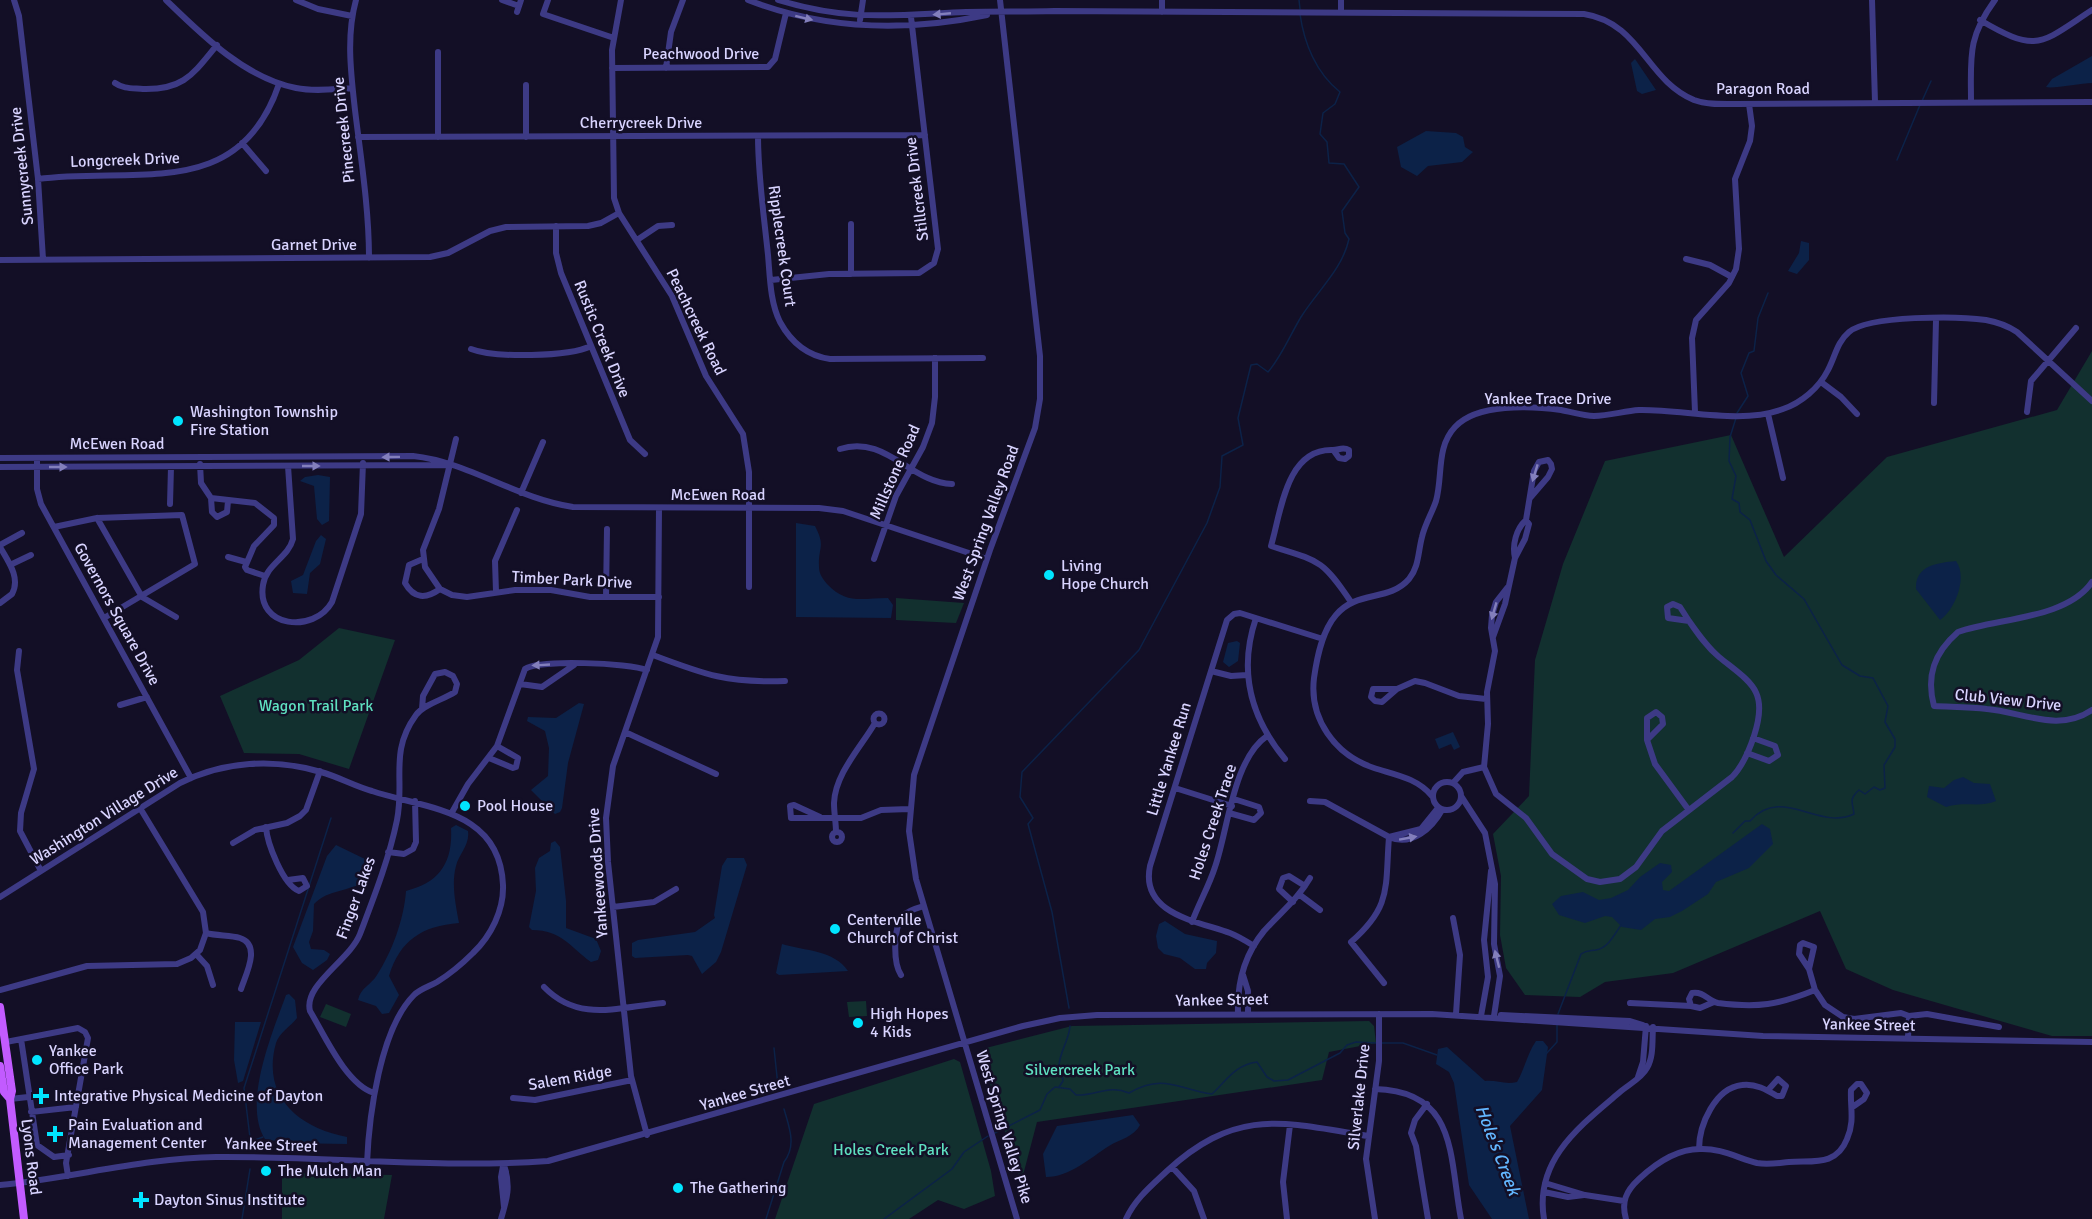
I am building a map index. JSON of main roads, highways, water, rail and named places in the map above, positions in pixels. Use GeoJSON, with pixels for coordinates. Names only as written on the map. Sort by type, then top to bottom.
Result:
{"type":"FeatureCollection","features":[{"type":"Feature","properties":{"kind":"main road","name":"Lyons Road"},"geometry":{"type":"LineString","coordinates":[[0,1007],[12,1091],[10,1099],[22,1183],[24,1219]]}},
{"type":"Feature","properties":{"kind":"main road","name":"Lyons Road"},"geometry":{"type":"LineString","coordinates":[[0,1066],[4,1092],[10,1099]]}},
{"type":"Feature","properties":{"kind":"water"},"geometry":{"type":"Polygon","coordinates":[[[2092,56],[2092,83],[2046,87],[2052,79],[2092,56]]]}},
{"type":"Feature","properties":{"kind":"water"},"geometry":{"type":"Polygon","coordinates":[[[1635,59],[1656,90],[1642,94],[1637,91],[1631,63],[1635,59]]]}},
{"type":"Feature","properties":{"kind":"water"},"geometry":{"type":"Polygon","coordinates":[[[1426,131],[1456,133],[1463,137],[1465,147],[1473,152],[1462,162],[1428,166],[1417,176],[1401,167],[1397,147],[1426,131]]]}},
{"type":"Feature","properties":{"kind":"water"},"geometry":{"type":"Polygon","coordinates":[[[1801,241],[1809,243],[1809,260],[1797,274],[1788,271],[1799,253],[1801,241]]]}},
{"type":"Feature","properties":{"kind":"water"},"geometry":{"type":"Polygon","coordinates":[[[318,475],[330,477],[329,521],[322,525],[317,519],[314,486],[300,481],[305,477],[318,475]]]}},
{"type":"Feature","properties":{"kind":"water"},"geometry":{"type":"Polygon","coordinates":[[[796,523],[815,526],[821,543],[819,570],[834,591],[855,599],[888,598],[893,605],[891,618],[796,617],[796,523]]]}},
{"type":"Feature","properties":{"kind":"water"},"geometry":{"type":"Polygon","coordinates":[[[321,535],[326,539],[320,564],[310,573],[307,594],[293,593],[291,581],[303,575],[316,541],[321,535]]]}},
{"type":"Feature","properties":{"kind":"water"},"geometry":{"type":"Polygon","coordinates":[[[1956,561],[1961,576],[1958,593],[1951,609],[1940,620],[1916,589],[1917,581],[1919,575],[1928,567],[1956,561]]]}},
{"type":"Feature","properties":{"kind":"water"},"geometry":{"type":"Polygon","coordinates":[[[1237,641],[1240,643],[1238,661],[1229,667],[1223,662],[1228,643],[1237,641]]]}},
{"type":"Feature","properties":{"kind":"water"},"geometry":{"type":"Polygon","coordinates":[[[579,703],[584,704],[568,763],[562,808],[555,814],[531,790],[548,776],[549,748],[545,731],[527,721],[528,717],[556,718],[579,703]]]}},
{"type":"Feature","properties":{"kind":"water"},"geometry":{"type":"Polygon","coordinates":[[[1453,732],[1460,747],[1454,750],[1451,744],[1439,749],[1435,739],[1453,732]]]}},
{"type":"Feature","properties":{"kind":"water"},"geometry":{"type":"Polygon","coordinates":[[[1963,777],[1974,783],[1990,784],[1996,801],[1946,807],[1927,797],[1929,786],[1944,788],[1954,780],[1963,777]]]}},
{"type":"Feature","properties":{"kind":"water"},"geometry":{"type":"Polygon","coordinates":[[[1762,824],[1770,829],[1773,844],[1749,868],[1716,882],[1708,894],[1682,911],[1670,917],[1655,919],[1641,930],[1622,927],[1612,917],[1605,916],[1585,923],[1559,915],[1552,904],[1561,896],[1583,892],[1599,900],[1611,898],[1628,890],[1640,877],[1660,863],[1671,865],[1672,872],[1662,882],[1663,890],[1669,891],[1762,824]]]}},
{"type":"Feature","properties":{"kind":"water"},"geometry":{"type":"Polygon","coordinates":[[[456,825],[468,831],[466,845],[457,862],[454,880],[459,923],[434,927],[414,937],[406,944],[399,953],[389,976],[399,995],[389,1013],[382,1014],[376,1006],[358,1000],[359,996],[377,975],[392,946],[403,913],[406,891],[427,883],[442,870],[449,851],[451,828],[456,825]]]}},
{"type":"Feature","properties":{"kind":"water"},"geometry":{"type":"Polygon","coordinates":[[[555,841],[560,847],[566,901],[566,928],[596,939],[601,951],[598,960],[591,962],[558,936],[532,930],[529,927],[536,891],[535,868],[539,858],[550,851],[551,843],[555,841]]]}},
{"type":"Feature","properties":{"kind":"water"},"geometry":{"type":"Polygon","coordinates":[[[336,845],[369,861],[370,868],[367,880],[354,887],[332,893],[314,904],[313,931],[309,942],[311,949],[324,950],[330,954],[327,960],[313,970],[302,963],[293,947],[327,856],[336,845]]]}},
{"type":"Feature","properties":{"kind":"water"},"geometry":{"type":"Polygon","coordinates":[[[727,858],[744,858],[747,865],[716,962],[702,974],[692,956],[635,958],[632,956],[632,943],[638,940],[695,932],[715,918],[722,866],[727,858]]]}},
{"type":"Feature","properties":{"kind":"water"},"geometry":{"type":"Polygon","coordinates":[[[1165,921],[1185,934],[1217,941],[1216,953],[1207,963],[1206,969],[1195,969],[1180,958],[1164,954],[1158,948],[1156,936],[1159,924],[1165,921]]]}},
{"type":"Feature","properties":{"kind":"water"},"geometry":{"type":"Polygon","coordinates":[[[782,944],[827,955],[842,964],[848,971],[779,975],[776,973],[782,944]]]}},
{"type":"Feature","properties":{"kind":"water"},"geometry":{"type":"Polygon","coordinates":[[[289,994],[295,1000],[297,1018],[282,1033],[276,1043],[273,1062],[274,1079],[279,1094],[299,1118],[330,1133],[347,1137],[347,1144],[286,1143],[265,1139],[259,1124],[258,1088],[262,1067],[280,1010],[286,995],[289,994]]]}},
{"type":"Feature","properties":{"kind":"water"},"geometry":{"type":"Polygon","coordinates":[[[235,1022],[261,1022],[243,1081],[238,1083],[234,1060],[235,1022]]]}},
{"type":"Feature","properties":{"kind":"water"},"geometry":{"type":"Polygon","coordinates":[[[1536,1041],[1543,1041],[1548,1047],[1542,1090],[1510,1126],[1529,1219],[1492,1219],[1469,1185],[1454,1083],[1449,1072],[1436,1064],[1438,1049],[1447,1047],[1485,1081],[1513,1083],[1517,1082],[1536,1041]]]}},
{"type":"Feature","properties":{"kind":"water"},"geometry":{"type":"Polygon","coordinates":[[[1133,1115],[1140,1125],[1130,1135],[1063,1174],[1046,1177],[1043,1154],[1057,1126],[1133,1115]]]}},
{"type":"Feature","properties":{"kind":"waterway"},"geometry":{"type":"LineString","coordinates":[[1299,0],[1300,9]]}},
{"type":"Feature","properties":{"kind":"waterway"},"geometry":{"type":"LineString","coordinates":[[1069,1008],[1052,912],[1028,824],[1033,818],[1020,797],[1022,772],[1139,650],[1207,523],[1220,487],[1222,456],[1243,445],[1238,418],[1251,365],[1257,364],[1268,372],[1273,366],[1301,317],[1335,270],[1346,250],[1349,239],[1345,233],[1342,211],[1359,187],[1344,164],[1329,163],[1327,142],[1320,134],[1323,113],[1335,104],[1340,92],[1318,67],[1308,46],[1300,14]]}},
{"type":"Feature","properties":{"kind":"waterway"},"geometry":{"type":"LineString","coordinates":[[1922,101],[1931,81]]}},
{"type":"Feature","properties":{"kind":"waterway"},"geometry":{"type":"LineString","coordinates":[[1897,160],[1920,105]]}},
{"type":"Feature","properties":{"kind":"waterway"},"geometry":{"type":"LineString","coordinates":[[1737,413],[1748,396],[1741,373],[1749,353],[1754,351],[1758,318],[1768,293]]}},
{"type":"Feature","properties":{"kind":"waterway"},"geometry":{"type":"LineString","coordinates":[[1733,833],[1745,821],[1750,821],[1762,811],[1775,807],[1787,807],[1827,817],[1841,818],[1854,814],[1852,799],[1859,790],[1865,794],[1874,787],[1880,790],[1885,788],[1884,765],[1895,747],[1895,739],[1885,722],[1888,706],[1873,678],[1860,676],[1842,665],[1804,599],[1776,575],[1766,561],[1750,520],[1740,512],[1739,503],[1732,499],[1736,476],[1729,461],[1730,437],[1736,418]]}},
{"type":"Feature","properties":{"kind":"waterway"},"geometry":{"type":"LineString","coordinates":[[251,1146],[244,1088],[331,818]]}},
{"type":"Feature","properties":{"kind":"waterway"},"geometry":{"type":"LineString","coordinates":[[1558,1014],[1581,954],[1604,947],[1621,925]]}},
{"type":"Feature","properties":{"kind":"waterway"},"geometry":{"type":"LineString","coordinates":[[1546,1054],[1557,1042],[1557,1025]]}},
{"type":"Feature","properties":{"kind":"waterway"},"geometry":{"type":"LineString","coordinates":[[1059,1087],[1063,1081],[1059,1062],[1070,1026]]}},
{"type":"Feature","properties":{"kind":"waterway","name":"Hole's Creek"},"geometry":{"type":"LineString","coordinates":[[995,1133],[1040,1110],[1047,1094],[1055,1087],[1070,1089],[1076,1095],[1083,1095],[1109,1090],[1129,1093],[1141,1087],[1161,1083],[1212,1094],[1232,1074],[1249,1064],[1257,1062],[1267,1077],[1274,1081],[1288,1080],[1340,1053],[1347,1045],[1356,1042],[1376,1043]]}},
{"type":"Feature","properties":{"kind":"waterway","name":"Hole's Creek"},"geometry":{"type":"LineString","coordinates":[[1381,1043],[1403,1043],[1437,1055]]}},
{"type":"Feature","properties":{"kind":"waterway"},"geometry":{"type":"LineString","coordinates":[[774,1048],[778,1086]]}},
{"type":"Feature","properties":{"kind":"waterway"},"geometry":{"type":"LineString","coordinates":[[766,1219],[791,1143],[790,1129],[784,1109]]}},
{"type":"Feature","properties":{"kind":"waterway","name":"Hole's Creek"},"geometry":{"type":"LineString","coordinates":[[884,1219],[952,1169],[964,1152],[988,1136]]}},
{"type":"Feature","properties":{"kind":"waterway"},"geometry":{"type":"LineString","coordinates":[[252,1141],[263,1137]]}},
{"type":"Feature","properties":{"kind":"waterway"},"geometry":{"type":"LineString","coordinates":[[242,1219],[250,1169]]}},
{"type":"Feature","properties":{"kind":"place","name":"Washington Township Fire Station"},"geometry":{"type":"Point","coordinates":[178,421]}},
{"type":"Feature","properties":{"kind":"place","name":"Living Hope Church"},"geometry":{"type":"Point","coordinates":[1049,575]}},
{"type":"Feature","properties":{"kind":"place","name":"Pool House"},"geometry":{"type":"Point","coordinates":[465,806]}},
{"type":"Feature","properties":{"kind":"place","name":"Centerville Church of Christ"},"geometry":{"type":"Point","coordinates":[835,929]}},
{"type":"Feature","properties":{"kind":"place","name":"High Hopes 4 Kids"},"geometry":{"type":"Point","coordinates":[858,1023]}},
{"type":"Feature","properties":{"kind":"place","name":"Yankee Office Park"},"geometry":{"type":"Point","coordinates":[37,1060]}},
{"type":"Feature","properties":{"kind":"place","name":"Integrative Physical Medicine of Dayton"},"geometry":{"type":"Point","coordinates":[41,1096]}},
{"type":"Feature","properties":{"kind":"place","name":"Pain Evaluation and Management Center"},"geometry":{"type":"Point","coordinates":[55,1134]}},
{"type":"Feature","properties":{"kind":"place","name":"The Mulch Man"},"geometry":{"type":"Point","coordinates":[266,1171]}},
{"type":"Feature","properties":{"kind":"place","name":"The Gathering"},"geometry":{"type":"Point","coordinates":[678,1188]}},
{"type":"Feature","properties":{"kind":"place","name":"Dayton Sinus Institute"},"geometry":{"type":"Point","coordinates":[141,1200]}},
{"type":"Feature","properties":{"kind":"park label","name":"Wagon Trail Park"},"geometry":{"type":"Point","coordinates":[316,706]}},
{"type":"Feature","properties":{"kind":"park label","name":"Silvercreek Park"},"geometry":{"type":"Point","coordinates":[1080,1070]}},
{"type":"Feature","properties":{"kind":"park label","name":"Holes Creek Park"},"geometry":{"type":"Point","coordinates":[891,1150]}}]}
